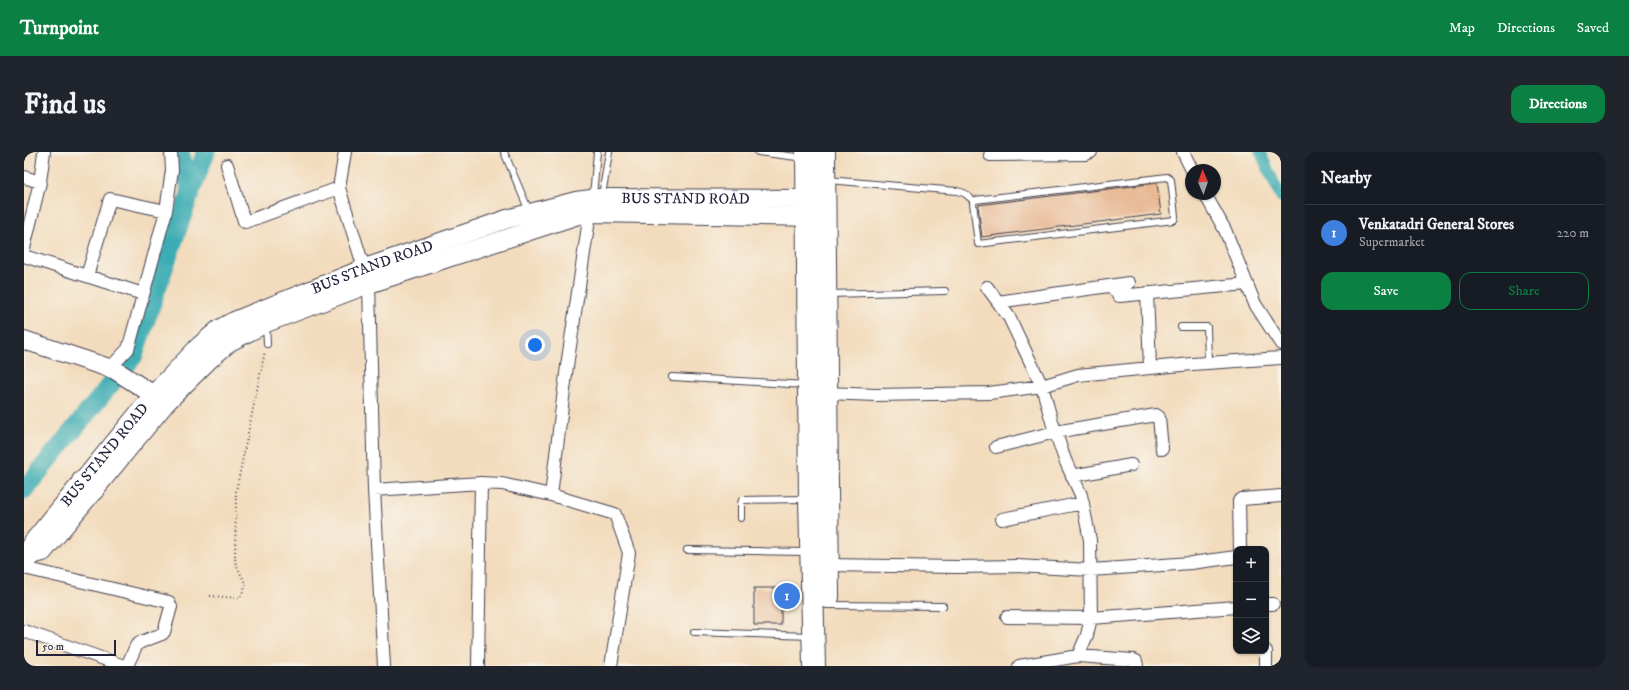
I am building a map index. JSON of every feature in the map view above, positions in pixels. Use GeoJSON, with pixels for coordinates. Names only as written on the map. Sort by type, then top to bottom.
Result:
{"type":"FeatureCollection","features":[{"type":"Feature","properties":{"kind":"highway"},"geometry":{"type":"LineString","coordinates":[[813,154],[825,294],[810,499],[828,605],[828,666]]}},
{"type":"Feature","properties":{"kind":"highway"},"geometry":{"type":"LineString","coordinates":[[814,666],[814,636],[819,559],[817,389],[818,203]]}},
{"type":"Feature","properties":{"kind":"street"},"geometry":{"type":"LineString","coordinates":[[24,248],[40,182],[44,152]]}},
{"type":"Feature","properties":{"kind":"street"},"geometry":{"type":"LineString","coordinates":[[117,371],[124,353],[129,346],[166,211],[172,170],[171,152]]}},
{"type":"Feature","properties":{"kind":"street"},"geometry":{"type":"LineString","coordinates":[[344,152],[339,188],[367,276],[374,490],[384,666]]}},
{"type":"Feature","properties":{"kind":"street"},"geometry":{"type":"LineString","coordinates":[[990,155],[1022,153],[1086,154],[1091,152]]}},
{"type":"Feature","properties":{"kind":"street"},"geometry":{"type":"LineString","coordinates":[[1182,152],[1189,164]]}},
{"type":"Feature","properties":{"kind":"street"},"geometry":{"type":"LineString","coordinates":[[227,165],[244,220],[246,222],[339,188]]}},
{"type":"Feature","properties":{"kind":"street"},"geometry":{"type":"LineString","coordinates":[[24,177],[40,182]]}},
{"type":"Feature","properties":{"kind":"street"},"geometry":{"type":"LineString","coordinates":[[87,276],[110,199],[166,211]]}},
{"type":"Feature","properties":{"kind":"street"},"geometry":{"type":"LineString","coordinates":[[1208,200],[1225,230],[1255,304],[1281,344]]}},
{"type":"Feature","properties":{"kind":"street"},"geometry":{"type":"LineString","coordinates":[[550,495],[567,366],[595,203]]}},
{"type":"Feature","properties":{"kind":"street","name":"BUS STAND ROAD"},"geometry":{"type":"LineString","coordinates":[[367,276],[563,219],[595,203]]}},
{"type":"Feature","properties":{"kind":"street","name":"BUS STAND ROAD"},"geometry":{"type":"LineString","coordinates":[[26,562],[31,544],[88,486],[160,399],[207,338],[234,321],[264,316],[507,219],[530,213],[595,203],[818,203]]}},
{"type":"Feature","properties":{"kind":"street"},"geometry":{"type":"LineString","coordinates":[[24,256],[143,294]]}},
{"type":"Feature","properties":{"kind":"street"},"geometry":{"type":"LineString","coordinates":[[998,302],[1129,283]]}},
{"type":"Feature","properties":{"kind":"street"},"geometry":{"type":"LineString","coordinates":[[1111,286],[1119,296],[1247,284]]}},
{"type":"Feature","properties":{"kind":"street"},"geometry":{"type":"LineString","coordinates":[[987,287],[1009,317],[1042,386],[1055,432],[1082,503],[1090,540],[1091,618],[1087,635],[1078,656]]}},
{"type":"Feature","properties":{"kind":"street"},"geometry":{"type":"LineString","coordinates":[[1147,293],[1150,368]]}},
{"type":"Feature","properties":{"kind":"street"},"geometry":{"type":"LineString","coordinates":[[24,340],[117,371],[160,399]]}},
{"type":"Feature","properties":{"kind":"street"},"geometry":{"type":"LineString","coordinates":[[817,389],[876,395],[989,393],[1042,386],[1078,375],[1281,358]]}},
{"type":"Feature","properties":{"kind":"street"},"geometry":{"type":"LineString","coordinates":[[996,447],[1055,432],[1156,415],[1159,417],[1162,449]]}},
{"type":"Feature","properties":{"kind":"street"},"geometry":{"type":"LineString","coordinates":[[1072,476],[1131,464]]}},
{"type":"Feature","properties":{"kind":"street"},"geometry":{"type":"LineString","coordinates":[[374,490],[481,483],[502,484],[550,495],[615,514],[629,553],[611,666]]}},
{"type":"Feature","properties":{"kind":"street"},"geometry":{"type":"LineString","coordinates":[[478,666],[481,483]]}},
{"type":"Feature","properties":{"kind":"street"},"geometry":{"type":"LineString","coordinates":[[1240,546],[1239,501],[1242,499],[1281,496]]}},
{"type":"Feature","properties":{"kind":"street"},"geometry":{"type":"LineString","coordinates":[[1002,519],[1082,503]]}},
{"type":"Feature","properties":{"kind":"street"},"geometry":{"type":"LineString","coordinates":[[819,559],[957,567],[1017,566],[1091,570],[1191,563],[1233,557]]}},
{"type":"Feature","properties":{"kind":"street"},"geometry":{"type":"LineString","coordinates":[[24,631],[126,666],[136,646],[141,642],[164,632],[171,607],[170,603],[26,562]]}},
{"type":"Feature","properties":{"kind":"street"},"geometry":{"type":"LineString","coordinates":[[1007,617],[1091,618],[1233,607]]}},
{"type":"Feature","properties":{"kind":"street"},"geometry":{"type":"LineString","coordinates":[[1266,654],[1266,666]]}},
{"type":"Feature","properties":{"kind":"street"},"geometry":{"type":"LineString","coordinates":[[1019,666],[1050,663],[1078,656],[1109,662],[1134,660],[1136,661],[1137,666]]}},
{"type":"Feature","properties":{"kind":"lane"},"geometry":{"type":"LineString","coordinates":[[504,152],[530,213]]}},
{"type":"Feature","properties":{"kind":"lane"},"geometry":{"type":"LineString","coordinates":[[595,203],[597,152]]}},
{"type":"Feature","properties":{"kind":"lane"},"geometry":{"type":"LineString","coordinates":[[595,203],[609,152]]}},
{"type":"Feature","properties":{"kind":"lane"},"geometry":{"type":"LineString","coordinates":[[758,152],[813,154]]}},
{"type":"Feature","properties":{"kind":"lane"},"geometry":{"type":"LineString","coordinates":[[818,203],[957,191],[964,193],[974,200],[1167,177],[1171,180],[1175,218],[1173,220],[980,245],[978,243],[974,200]]}},
{"type":"Feature","properties":{"kind":"lane"},"geometry":{"type":"LineString","coordinates":[[825,294],[945,291]]}},
{"type":"Feature","properties":{"kind":"lane"},"geometry":{"type":"LineString","coordinates":[[264,316],[267,344]]}},
{"type":"Feature","properties":{"kind":"lane"},"geometry":{"type":"LineString","coordinates":[[1180,327],[1207,327],[1208,363]]}},
{"type":"Feature","properties":{"kind":"lane"},"geometry":{"type":"LineString","coordinates":[[672,377],[817,389]]}},
{"type":"Feature","properties":{"kind":"lane"},"geometry":{"type":"LineString","coordinates":[[741,518],[740,504],[742,500],[810,499]]}},
{"type":"Feature","properties":{"kind":"lane"},"geometry":{"type":"LineString","coordinates":[[687,550],[819,559]]}},
{"type":"Feature","properties":{"kind":"lane"},"geometry":{"type":"LineString","coordinates":[[828,605],[943,606]]}},
{"type":"Feature","properties":{"kind":"lane"},"geometry":{"type":"LineString","coordinates":[[694,632],[814,636]]}},
{"type":"Feature","properties":{"kind":"path"},"geometry":{"type":"LineString","coordinates":[[210,596],[240,598],[246,585],[235,562],[236,491],[267,344]]}},
{"type":"Feature","properties":{"kind":"building"},"geometry":{"type":"Polygon","coordinates":[[[1157,183],[1161,214],[982,237],[978,205],[1157,183]]]}},
{"type":"Feature","properties":{"kind":"building"},"geometry":{"type":"Polygon","coordinates":[[[754,588],[781,588],[781,625],[754,625],[754,588]]]}},
{"type":"Feature","properties":{"kind":"waterway"},"geometry":{"type":"LineString","coordinates":[[24,490],[133,357],[191,191],[180,152]]}},
{"type":"Feature","properties":{"kind":"waterway"},"geometry":{"type":"LineString","coordinates":[[191,191],[206,152]]}},
{"type":"Feature","properties":{"kind":"waterway"},"geometry":{"type":"LineString","coordinates":[[1260,152],[1281,197]]}},
{"type":"Feature","properties":{"kind":"place","name":"Venkatadri General Stores"},"geometry":{"type":"Point","coordinates":[787,596]}}]}
